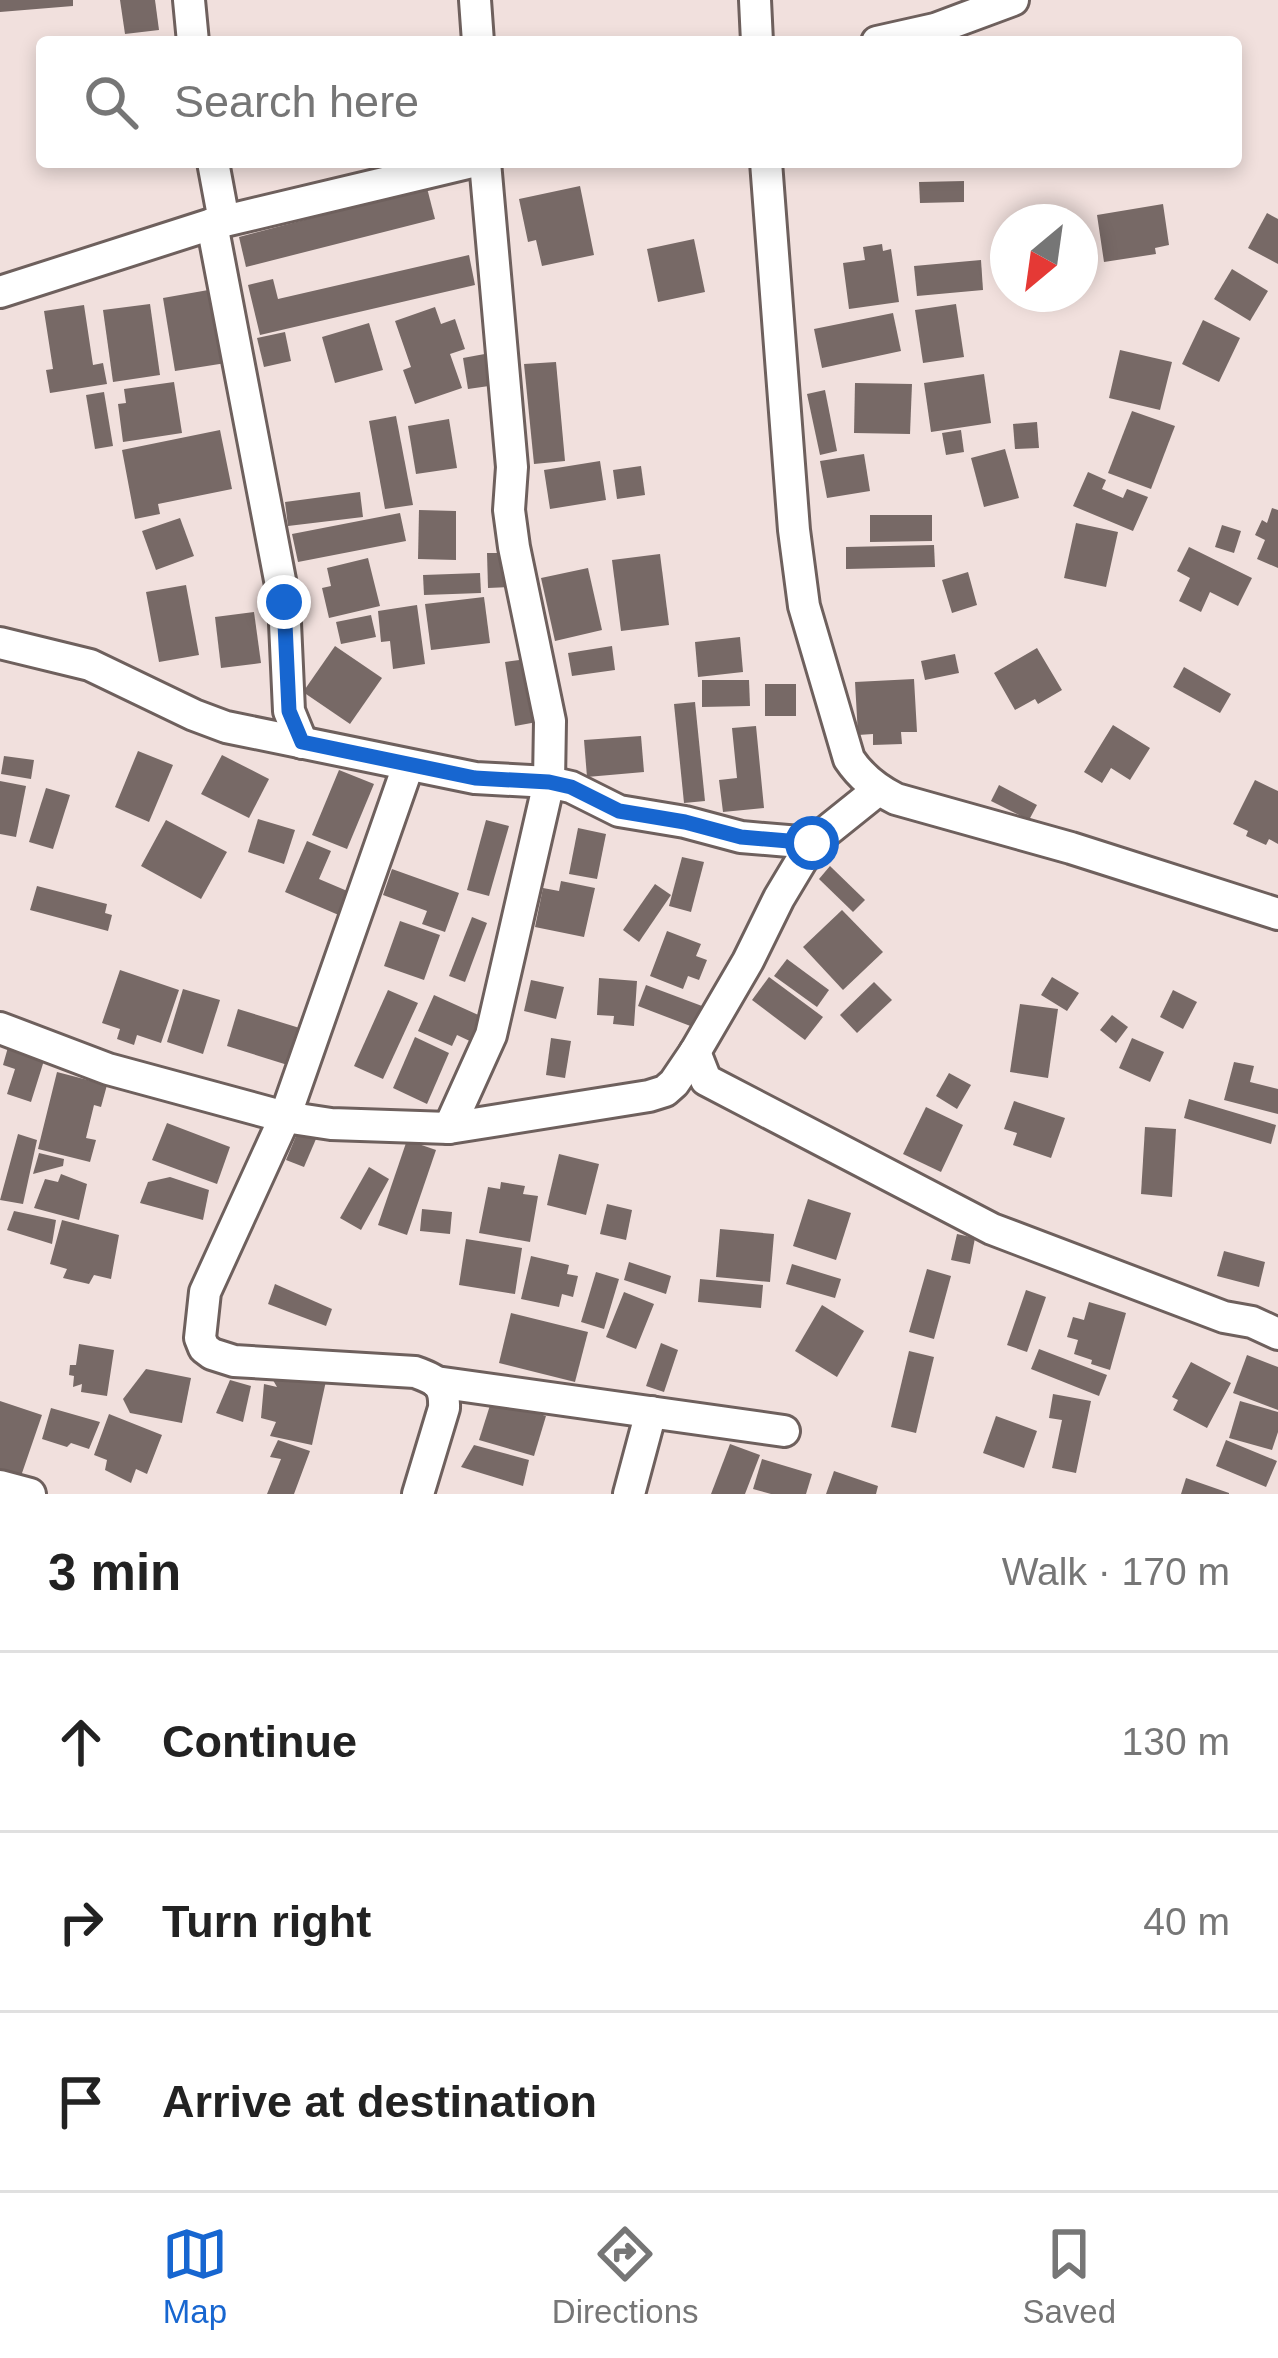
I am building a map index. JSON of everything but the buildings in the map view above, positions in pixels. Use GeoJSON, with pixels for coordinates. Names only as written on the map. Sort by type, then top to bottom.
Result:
{"type":"FeatureCollection","features":[{"type":"Feature","properties":{"kind":"street"},"geometry":{"type":"LineString","coordinates":[[189,0],[192,36]]}},
{"type":"Feature","properties":{"kind":"street"},"geometry":{"type":"LineString","coordinates":[[475,0],[478,36]]}},
{"type":"Feature","properties":{"kind":"street"},"geometry":{"type":"LineString","coordinates":[[755,0],[757,36]]}},
{"type":"Feature","properties":{"kind":"street"},"geometry":{"type":"LineString","coordinates":[[904,36],[1013,0]]}},
{"type":"Feature","properties":{"kind":"street"},"geometry":{"type":"LineString","coordinates":[[213,168],[218,223],[284,602],[289,711],[302,742]]}},
{"type":"Feature","properties":{"kind":"street"},"geometry":{"type":"LineString","coordinates":[[0,292],[218,223],[447,168]]}},
{"type":"Feature","properties":{"kind":"street"},"geometry":{"type":"LineString","coordinates":[[449,1128],[491,1035],[549,782],[550,722],[509,510],[512,467],[485,168]]}},
{"type":"Feature","properties":{"kind":"street"},"geometry":{"type":"LineString","coordinates":[[766,168],[804,606],[849,759],[857,771],[878,790],[922,807],[1071,848],[1278,914]]}},
{"type":"Feature","properties":{"kind":"street"},"geometry":{"type":"LineString","coordinates":[[0,643],[90,665],[226,727],[475,778],[549,782],[571,787],[619,811],[741,837],[812,843]]}},
{"type":"Feature","properties":{"kind":"street"},"geometry":{"type":"LineString","coordinates":[[267,736],[289,711]]}},
{"type":"Feature","properties":{"kind":"street"},"geometry":{"type":"LineString","coordinates":[[409,766],[285,1117],[205,1292],[200,1338],[204,1348],[235,1361],[415,1372],[436,1382],[784,1431]]}},
{"type":"Feature","properties":{"kind":"street"},"geometry":{"type":"LineString","coordinates":[[0,1028],[108,1070],[285,1117],[331,1124],[449,1128],[612,1104],[665,1091],[700,1066],[779,898],[812,843],[878,790]]}},
{"type":"Feature","properties":{"kind":"street"},"geometry":{"type":"LineString","coordinates":[[700,1066],[992,1229],[1278,1334]]}},
{"type":"Feature","properties":{"kind":"street"},"geometry":{"type":"LineString","coordinates":[[418,1494],[443,1408],[444,1394],[436,1382]]}},
{"type":"Feature","properties":{"kind":"street"},"geometry":{"type":"LineString","coordinates":[[629,1494],[651,1412]]}},
{"type":"Feature","properties":{"kind":"street"},"geometry":{"type":"LineString","coordinates":[[0,1486],[30,1494]]}},
{"type":"Feature","properties":{"kind":"route"},"geometry":{"type":"LineString","coordinates":[[284,602],[289,711],[302,742],[475,778],[549,782],[571,787],[619,811],[741,837],[812,843]]}}]}
